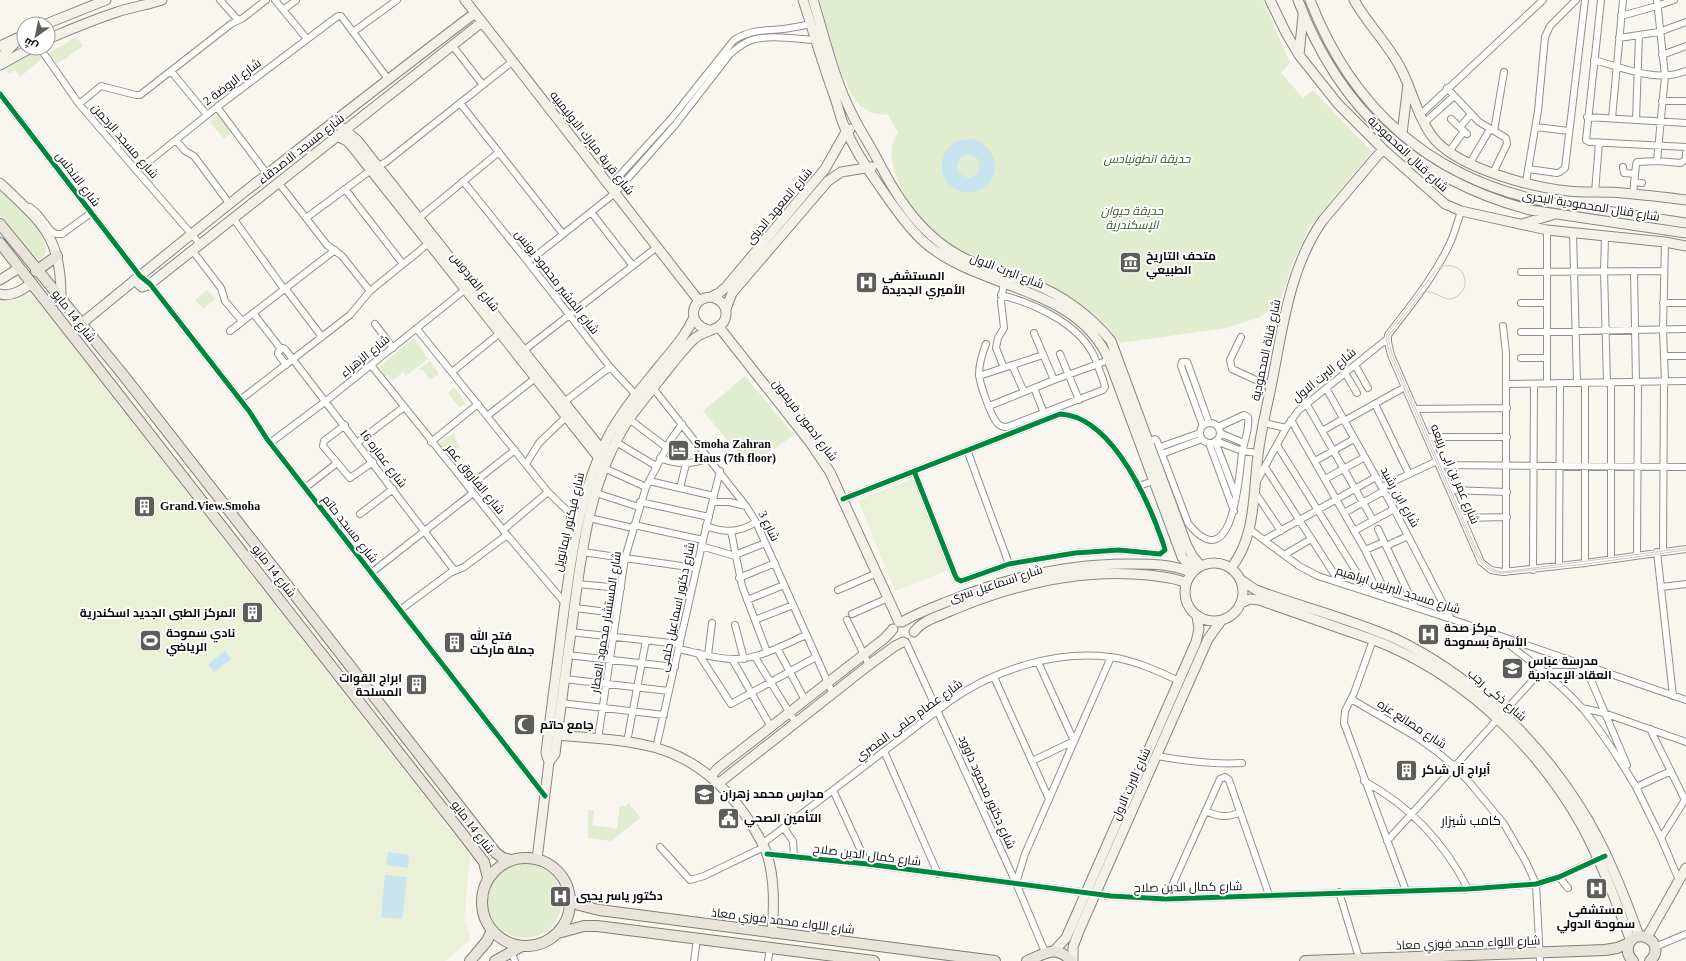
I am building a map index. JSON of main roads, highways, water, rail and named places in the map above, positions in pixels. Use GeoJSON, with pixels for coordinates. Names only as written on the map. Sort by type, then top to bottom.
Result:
{"type":"FeatureCollection","features":[{"type":"Feature","properties":{"kind":"main road"},"geometry":{"type":"LineString","coordinates":[[56,20],[106,0]]}},
{"type":"Feature","properties":{"kind":"main road"},"geometry":{"type":"LineString","coordinates":[[56,36],[76,27],[118,12],[149,5],[162,0]]}},
{"type":"Feature","properties":{"kind":"main road","name":"شارع قرية مبارك الاوليمبيه"},"geometry":{"type":"LineString","coordinates":[[465,0],[699,301]]}},
{"type":"Feature","properties":{"kind":"main road","name":"شارع البرت الاول"},"geometry":{"type":"LineString","coordinates":[[803,0],[846,132],[867,168],[903,219],[923,241],[948,259],[962,267],[1045,299],[1073,317],[1096,337],[1109,360],[1182,556],[1196,570]]}},
{"type":"Feature","properties":{"kind":"main road","name":"شارع البرت الاول"},"geometry":{"type":"LineString","coordinates":[[813,0],[834,68],[852,114],[880,165],[909,213],[918,224],[940,244],[965,259],[1031,283],[1050,292],[1079,311],[1104,332],[1115,351],[1187,546],[1193,557],[1196,570]]}},
{"type":"Feature","properties":{"kind":"main road","name":"شارع قنال المحمودية"},"geometry":{"type":"LineString","coordinates":[[1270,0],[1283,28],[1299,55],[1338,104],[1383,149],[1437,199],[1461,211],[1546,230],[1665,242],[1686,246]]}},
{"type":"Feature","properties":{"kind":"main road","name":"شارع قنال المحمودية البحرى"},"geometry":{"type":"LineString","coordinates":[[1298,0],[1323,56],[1339,81],[1368,116],[1400,147],[1438,173],[1478,193],[1506,204],[1555,214],[1686,233]]}},
{"type":"Feature","properties":{"kind":"main road","name":"شارع قنال المحمودية البحرى"},"geometry":{"type":"LineString","coordinates":[[1310,0],[1324,34],[1347,74],[1370,103],[1402,134],[1430,155],[1454,170],[1506,192],[1547,202],[1686,223]]}},
{"type":"Feature","properties":{"kind":"main road"},"geometry":{"type":"LineString","coordinates":[[1354,0],[1364,17],[1389,48],[1408,83],[1424,123],[1435,139],[1449,152],[1494,173],[1541,186],[1568,191],[1633,194],[1686,200]]}},
{"type":"Feature","properties":{"kind":"main road","name":"شارع مسجد الاصدقاء"},"geometry":{"type":"LineString","coordinates":[[81,324],[267,174],[475,13]]}},
{"type":"Feature","properties":{"kind":"main road"},"geometry":{"type":"LineString","coordinates":[[1299,55],[1303,13]]}},
{"type":"Feature","properties":{"kind":"main road","name":"شارع مسجد الاصدقاء"},"geometry":{"type":"LineString","coordinates":[[137,278],[142,287],[150,284],[482,22]]}},
{"type":"Feature","properties":{"kind":"main road"},"geometry":{"type":"LineString","coordinates":[[0,46],[16,38]]}},
{"type":"Feature","properties":{"kind":"main road"},"geometry":{"type":"LineString","coordinates":[[0,58],[16,42]]}},
{"type":"Feature","properties":{"kind":"main road"},"geometry":{"type":"LineString","coordinates":[[0,65],[16,56]]}},
{"type":"Feature","properties":{"kind":"main road"},"geometry":{"type":"LineString","coordinates":[[1402,134],[1408,83]]}},
{"type":"Feature","properties":{"kind":"main road","name":"شارع الفردوس"},"geometry":{"type":"LineString","coordinates":[[600,454],[564,402],[538,376],[500,333],[468,287],[419,218],[374,168],[347,141],[331,132],[331,124],[345,129],[353,136],[374,168],[429,243],[468,287],[524,351],[538,376],[566,417],[600,454]]}},
{"type":"Feature","properties":{"kind":"main road","name":"شارع المعهد الدينى"},"geometry":{"type":"LineString","coordinates":[[711,297],[726,287],[826,169],[846,132],[858,124]]}},
{"type":"Feature","properties":{"kind":"main road","name":"شارع قناة المحمودية"},"geometry":{"type":"LineString","coordinates":[[1254,489],[1258,453],[1284,314],[1309,242],[1323,220],[1383,149]]}},
{"type":"Feature","properties":{"kind":"main road"},"geometry":{"type":"LineString","coordinates":[[832,159],[838,164],[841,172]]}},
{"type":"Feature","properties":{"kind":"main road","name":"شارع المعهد الدينى"},"geometry":{"type":"LineString","coordinates":[[726,309],[732,293],[828,180],[841,172],[880,165]]}},
{"type":"Feature","properties":{"kind":"main road","name":"شارع 14 مايو"},"geometry":{"type":"LineString","coordinates":[[0,183],[18,199],[48,234],[57,256],[61,279],[61,300]]}},
{"type":"Feature","properties":{"kind":"main road"},"geometry":{"type":"LineString","coordinates":[[1506,192],[1541,186]]}},
{"type":"Feature","properties":{"kind":"main road"},"geometry":{"type":"LineString","coordinates":[[1520,224],[1555,214]]}},
{"type":"Feature","properties":{"kind":"main road","name":"شارع 14 مايو"},"geometry":{"type":"LineString","coordinates":[[0,224],[36,271],[124,376],[496,853],[503,858],[511,860]]}},
{"type":"Feature","properties":{"kind":"main road","name":"شارع 14 مايو"},"geometry":{"type":"LineString","coordinates":[[0,243],[484,862],[488,878]]}},
{"type":"Feature","properties":{"kind":"main road"},"geometry":{"type":"LineString","coordinates":[[36,271],[57,256]]}},
{"type":"Feature","properties":{"kind":"main road"},"geometry":{"type":"LineString","coordinates":[[0,280],[19,268]]}},
{"type":"Feature","properties":{"kind":"main road"},"geometry":{"type":"LineString","coordinates":[[0,294],[9,295],[32,283]]}},
{"type":"Feature","properties":{"kind":"main road"},"geometry":{"type":"LineString","coordinates":[[711,297],[720,300],[726,309],[725,320],[719,327],[709,330],[699,326],[694,317],[694,308],[699,301],[711,297]]}},
{"type":"Feature","properties":{"kind":"main road","name":"شارع فيكتور ايمانويل"},"geometry":{"type":"LineString","coordinates":[[549,762],[555,754],[570,632],[582,552],[589,518],[621,415],[636,394],[683,337],[694,317]]}},
{"type":"Feature","properties":{"kind":"main road","name":"شارع ادمون فريمون"},"geometry":{"type":"LineString","coordinates":[[719,327],[809,441],[830,472],[877,573],[898,624]]}},
{"type":"Feature","properties":{"kind":"main road","name":"شارع فيكتور ايمانويل"},"geometry":{"type":"LineString","coordinates":[[537,859],[549,762],[546,753],[565,603],[579,522],[588,488],[600,454],[613,442],[694,338],[709,330]]}},
{"type":"Feature","properties":{"kind":"main road","name":"شارع البرت الاول"},"geometry":{"type":"LineString","coordinates":[[1231,568],[1243,550],[1249,529],[1254,489]]}},
{"type":"Feature","properties":{"kind":"main road","name":"شارع اسماعيل سرى"},"geometry":{"type":"LineString","coordinates":[[711,776],[716,770],[771,726],[888,636],[898,624],[938,605],[969,598],[1033,578],[1058,568],[1113,563],[1168,565],[1196,570]]}},
{"type":"Feature","properties":{"kind":"main road"},"geometry":{"type":"LineString","coordinates":[[1216,563],[1231,568],[1241,580],[1243,592],[1241,603],[1233,614],[1221,620],[1209,621],[1197,616],[1188,605],[1185,598],[1186,583],[1196,570],[1216,563]]}},
{"type":"Feature","properties":{"kind":"main road","name":"شارع اسماعيل سرى"},"geometry":{"type":"LineString","coordinates":[[1033,578],[1112,573],[1167,577],[1186,583]]}},
{"type":"Feature","properties":{"kind":"main road","name":"شارع ذكى رجب"},"geometry":{"type":"LineString","coordinates":[[1241,580],[1256,590],[1376,631],[1397,640],[1430,658],[1453,673],[1485,697],[1500,717]]}},
{"type":"Feature","properties":{"kind":"main road","name":"شارع اسماعيل سرى"},"geometry":{"type":"LineString","coordinates":[[914,632],[923,623],[943,614],[969,598]]}},
{"type":"Feature","properties":{"kind":"main road","name":"شارع ذكى رجب"},"geometry":{"type":"LineString","coordinates":[[1241,603],[1250,599],[1259,600],[1393,648],[1432,669],[1500,717],[1537,750],[1589,823],[1636,939]]}},
{"type":"Feature","properties":{"kind":"main road"},"geometry":{"type":"LineString","coordinates":[[938,605],[943,614]]}},
{"type":"Feature","properties":{"kind":"main road","name":"شارع البرت الاول"},"geometry":{"type":"LineString","coordinates":[[1050,952],[1066,938],[1159,728],[1199,636],[1199,622],[1197,616]]}},
{"type":"Feature","properties":{"kind":"main road","name":"شارع البرت الاول"},"geometry":{"type":"LineString","coordinates":[[1072,961],[1074,942],[1208,639],[1221,620]]}},
{"type":"Feature","properties":{"kind":"main road"},"geometry":{"type":"LineString","coordinates":[[719,783],[869,665],[895,646],[905,642],[911,639],[914,632],[911,625],[898,624],[895,638],[905,642]]}},
{"type":"Feature","properties":{"kind":"main road"},"geometry":{"type":"LineString","coordinates":[[337,673],[346,671],[350,665]]}},
{"type":"Feature","properties":{"kind":"main road"},"geometry":{"type":"LineString","coordinates":[[1159,728],[1168,732]]}},
{"type":"Feature","properties":{"kind":"main road"},"geometry":{"type":"LineString","coordinates":[[557,735],[627,742],[656,748],[683,759],[711,776],[719,783],[744,813],[764,849],[773,895],[772,933]]}},
{"type":"Feature","properties":{"kind":"main road"},"geometry":{"type":"LineString","coordinates":[[751,742],[759,752]]}},
{"type":"Feature","properties":{"kind":"main road"},"geometry":{"type":"LineString","coordinates":[[528,858],[537,859],[549,864],[560,873],[568,890],[570,899],[566,920],[558,933],[546,942],[538,945],[522,946],[508,943],[492,930],[485,920],[481,897],[488,878],[496,869],[511,860],[528,858]]}},
{"type":"Feature","properties":{"kind":"main road"},"geometry":{"type":"LineString","coordinates":[[1633,961],[1628,952],[1686,868]]}},
{"type":"Feature","properties":{"kind":"main road"},"geometry":{"type":"LineString","coordinates":[[1091,881],[1096,881],[1100,885]]}},
{"type":"Feature","properties":{"kind":"main road"},"geometry":{"type":"LineString","coordinates":[[1084,896],[1086,903],[1094,899]]}},
{"type":"Feature","properties":{"kind":"main road","name":"شارع اللواء محمد فوزي معاذ"},"geometry":{"type":"LineString","coordinates":[[570,899],[579,905],[599,910],[995,961]]}},
{"type":"Feature","properties":{"kind":"main road"},"geometry":{"type":"LineString","coordinates":[[597,926],[592,921],[592,917],[596,911],[599,910]]}},
{"type":"Feature","properties":{"kind":"main road"},"geometry":{"type":"LineString","coordinates":[[558,933],[584,926],[597,926],[874,961]]}},
{"type":"Feature","properties":{"kind":"main road"},"geometry":{"type":"LineString","coordinates":[[470,961],[487,941],[492,930]]}},
{"type":"Feature","properties":{"kind":"main road"},"geometry":{"type":"LineString","coordinates":[[1636,939],[1652,941],[1654,956]]}},
{"type":"Feature","properties":{"kind":"main road","name":"شارع اللواء محمد فوزي معاذ"},"geometry":{"type":"LineString","coordinates":[[1305,961],[1540,957],[1617,948],[1636,939]]}},
{"type":"Feature","properties":{"kind":"main road"},"geometry":{"type":"LineString","coordinates":[[481,948],[489,954],[494,961],[522,946]]}},
{"type":"Feature","properties":{"kind":"main road"},"geometry":{"type":"LineString","coordinates":[[1032,960],[1050,952],[1062,953],[1072,961]]}},
{"type":"Feature","properties":{"kind":"water"},"geometry":{"type":"Polygon","coordinates":[[[972,139],[984,145],[989,150],[995,161],[994,174],[989,183],[980,190],[974,192],[958,191],[949,185],[944,176],[942,166],[944,156],[949,147],[959,141],[972,139]],[[969,154],[960,158],[957,166],[960,174],[968,178],[976,175],[980,166],[977,158],[969,154]]]}},
{"type":"Feature","properties":{"kind":"water"},"geometry":{"type":"Polygon","coordinates":[[[225,651],[231,659],[214,672],[208,664],[225,651]]]}},
{"type":"Feature","properties":{"kind":"water"},"geometry":{"type":"Polygon","coordinates":[[[388,852],[409,855],[408,868],[386,865],[388,852]]]}},
{"type":"Feature","properties":{"kind":"water"},"geometry":{"type":"Polygon","coordinates":[[[385,875],[407,877],[402,919],[381,917],[385,875]]]}},
{"type":"Feature","properties":{"kind":"tram line"},"geometry":{"type":"LineString","coordinates":[[1686,548],[1503,572],[1491,569],[1483,561],[1478,554],[1392,354],[1388,338],[1422,293],[1432,292],[1449,299],[1454,298],[1462,292],[1465,287],[1465,281],[1464,276],[1459,269],[1450,266],[1437,269],[1387,334],[1386,339],[1390,355],[1477,556],[1482,563],[1495,572],[1503,573],[1585,564],[1686,550]]}},
{"type":"Feature","properties":{"kind":"place","name":"متحف التاريخ الطبيعي"},"geometry":{"type":"Point","coordinates":[1131,263]}},
{"type":"Feature","properties":{"kind":"place","name":"المستشفى الأميري الجديدة"},"geometry":{"type":"Point","coordinates":[866,283]}},
{"type":"Feature","properties":{"kind":"place","name":"Smoha Zahran Haus (7th floor)"},"geometry":{"type":"Point","coordinates":[678,451]}},
{"type":"Feature","properties":{"kind":"place","name":"Grand.View.Smoha"},"geometry":{"type":"Point","coordinates":[144,506]}},
{"type":"Feature","properties":{"kind":"place","name":"المركز الطبى الجديد اسكندرية"},"geometry":{"type":"Point","coordinates":[252,613]}},
{"type":"Feature","properties":{"kind":"place","name":"مركز صحة الأسرة بسموحة"},"geometry":{"type":"Point","coordinates":[1429,635]}},
{"type":"Feature","properties":{"kind":"place","name":"نادي سموحة الرياضي"},"geometry":{"type":"Point","coordinates":[151,640]}},
{"type":"Feature","properties":{"kind":"place","name":"فتح الله جملة ماركت"},"geometry":{"type":"Point","coordinates":[455,643]}},
{"type":"Feature","properties":{"kind":"place","name":"مدرسة عباس العقاد الإعدادية"},"geometry":{"type":"Point","coordinates":[1512,668]}},
{"type":"Feature","properties":{"kind":"place","name":"ابراج القوات المسلحة"},"geometry":{"type":"Point","coordinates":[417,685]}},
{"type":"Feature","properties":{"kind":"place","name":"جامع حاتم"},"geometry":{"type":"Point","coordinates":[525,725]}},
{"type":"Feature","properties":{"kind":"place","name":"أبراج آل شاكر"},"geometry":{"type":"Point","coordinates":[1406,770]}},
{"type":"Feature","properties":{"kind":"place","name":"مدارس محمد زهران"},"geometry":{"type":"Point","coordinates":[705,794]}},
{"type":"Feature","properties":{"kind":"place","name":"التأمين الصحي"},"geometry":{"type":"Point","coordinates":[728,818]}},
{"type":"Feature","properties":{"kind":"place","name":"مستشفى سموحة الدولي"},"geometry":{"type":"Point","coordinates":[1596,889]}},
{"type":"Feature","properties":{"kind":"place","name":"دكتور ياسر يحيي"},"geometry":{"type":"Point","coordinates":[561,896]}},
{"type":"Feature","properties":{"kind":"district","name":"كامب شيزار"},"geometry":{"type":"Point","coordinates":[1471,820]}},
{"type":"Feature","properties":{"kind":"park label","name":"حديقة انطونيادس"},"geometry":{"type":"Point","coordinates":[1147,159]}},
{"type":"Feature","properties":{"kind":"park label","name":"حديقة حيوان الإسكندرية"},"geometry":{"type":"Point","coordinates":[1132,218]}}]}
